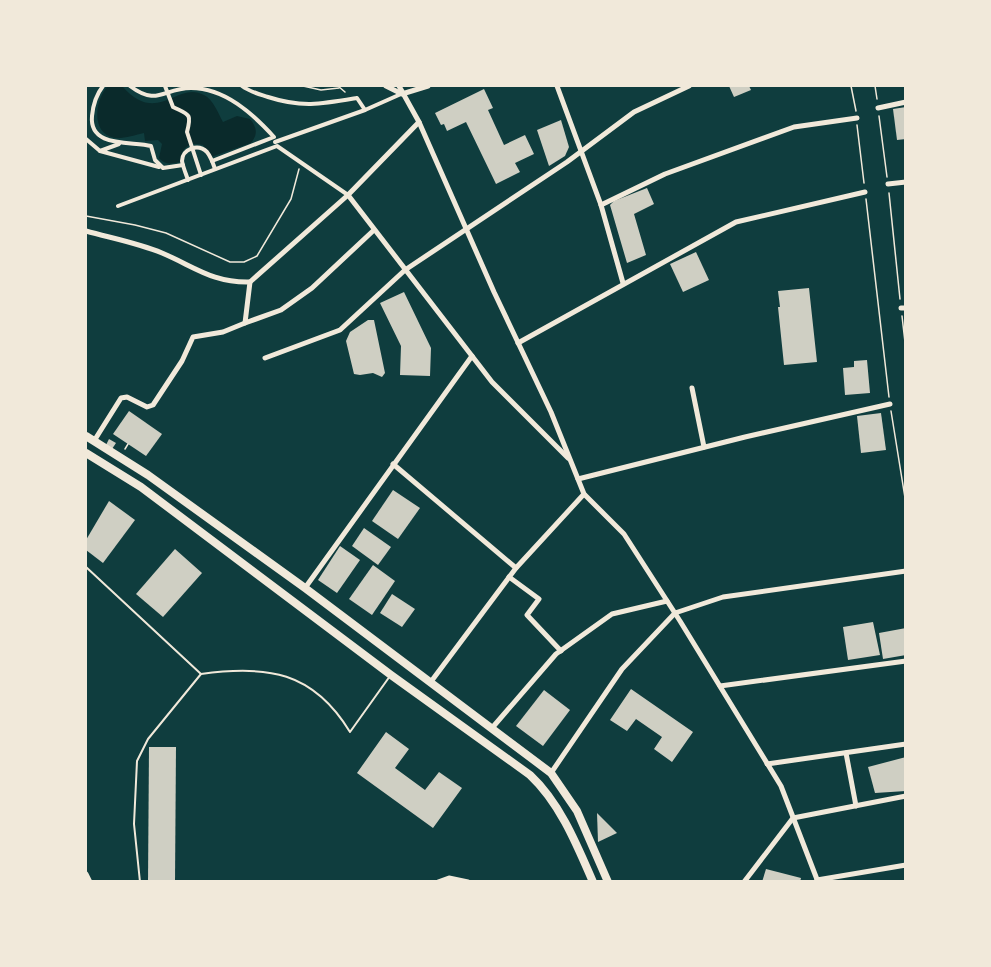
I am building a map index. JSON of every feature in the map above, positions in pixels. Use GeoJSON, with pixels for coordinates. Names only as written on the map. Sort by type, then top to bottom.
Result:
{"type":"FeatureCollection","features":[{"type":"Feature","properties":{"kind":"main road"},"geometry":{"type":"LineString","coordinates":[[86,436],[148,476],[305,588],[551,773],[577,811],[608,882]]}},
{"type":"Feature","properties":{"kind":"main road"},"geometry":{"type":"LineString","coordinates":[[86,453],[141,487],[391,675],[530,775],[543,787],[580,851],[594,882]]}},
{"type":"Feature","properties":{"kind":"street"},"geometry":{"type":"LineString","coordinates":[[103,86],[94,103],[92,123],[95,131],[104,138],[120,143],[151,146],[155,160],[163,168]]}},
{"type":"Feature","properties":{"kind":"street"},"geometry":{"type":"LineString","coordinates":[[130,86],[150,97],[189,88],[204,89],[219,94],[254,116],[275,142],[348,195],[492,382],[570,460]]}},
{"type":"Feature","properties":{"kind":"street"},"geometry":{"type":"LineString","coordinates":[[165,86],[173,107],[186,113],[189,118],[190,123],[186,132],[201,175]]}},
{"type":"Feature","properties":{"kind":"street"},"geometry":{"type":"LineString","coordinates":[[242,86],[290,104],[323,104],[357,98],[365,110]]}},
{"type":"Feature","properties":{"kind":"street"},"geometry":{"type":"LineString","coordinates":[[386,86],[402,94]]}},
{"type":"Feature","properties":{"kind":"street"},"geometry":{"type":"LineString","coordinates":[[399,86],[419,122],[550,412],[584,494],[624,534],[781,786],[818,881],[906,865]]}},
{"type":"Feature","properties":{"kind":"street"},"geometry":{"type":"LineString","coordinates":[[212,161],[275,142],[428,86]]}},
{"type":"Feature","properties":{"kind":"street"},"geometry":{"type":"LineString","coordinates":[[557,86],[601,205],[623,283]]}},
{"type":"Feature","properties":{"kind":"street"},"geometry":{"type":"LineString","coordinates":[[265,358],[340,330],[405,270],[581,151],[634,112],[689,86]]}},
{"type":"Feature","properties":{"kind":"street"},"geometry":{"type":"LineString","coordinates":[[878,108],[906,102]]}},
{"type":"Feature","properties":{"kind":"street"},"geometry":{"type":"LineString","coordinates":[[601,205],[665,174],[774,134],[794,128],[857,118]]}},
{"type":"Feature","properties":{"kind":"street"},"geometry":{"type":"LineString","coordinates":[[245,323],[250,282],[348,195],[419,122]]}},
{"type":"Feature","properties":{"kind":"street"},"geometry":{"type":"LineString","coordinates":[[86,139],[100,151],[163,168],[183,165]]}},
{"type":"Feature","properties":{"kind":"street"},"geometry":{"type":"LineString","coordinates":[[118,206],[201,175],[275,142]]}},
{"type":"Feature","properties":{"kind":"street"},"geometry":{"type":"LineString","coordinates":[[100,151],[120,143]]}},
{"type":"Feature","properties":{"kind":"street"},"geometry":{"type":"LineString","coordinates":[[188,180],[183,165],[183,156],[192,148],[202,149],[212,161],[215,169]]}},
{"type":"Feature","properties":{"kind":"street"},"geometry":{"type":"LineString","coordinates":[[888,184],[906,182]]}},
{"type":"Feature","properties":{"kind":"street"},"geometry":{"type":"LineString","coordinates":[[518,343],[736,222],[865,192]]}},
{"type":"Feature","properties":{"kind":"street"},"geometry":{"type":"LineString","coordinates":[[94,441],[121,398],[127,397],[147,407],[153,405],[182,361],[193,337],[223,332],[281,310],[312,288],[374,230]]}},
{"type":"Feature","properties":{"kind":"street"},"geometry":{"type":"LineString","coordinates":[[86,231],[161,252],[201,272],[232,282],[250,282]]}},
{"type":"Feature","properties":{"kind":"street"},"geometry":{"type":"LineString","coordinates":[[305,588],[472,356]]}},
{"type":"Feature","properties":{"kind":"street"},"geometry":{"type":"LineString","coordinates":[[692,388],[704,447]]}},
{"type":"Feature","properties":{"kind":"street"},"geometry":{"type":"LineString","coordinates":[[578,479],[890,404]]}},
{"type":"Feature","properties":{"kind":"street"},"geometry":{"type":"LineString","coordinates":[[393,464],[516,568]]}},
{"type":"Feature","properties":{"kind":"street"},"geometry":{"type":"LineString","coordinates":[[429,683],[516,568],[584,494]]}},
{"type":"Feature","properties":{"kind":"street"},"geometry":{"type":"LineString","coordinates":[[551,773],[622,669],[675,613],[723,597],[906,571]]}},
{"type":"Feature","properties":{"kind":"street"},"geometry":{"type":"LineString","coordinates":[[509,577],[539,599],[527,615],[561,651]]}},
{"type":"Feature","properties":{"kind":"street"},"geometry":{"type":"LineString","coordinates":[[492,728],[561,651],[612,614],[667,601]]}},
{"type":"Feature","properties":{"kind":"street"},"geometry":{"type":"LineString","coordinates":[[720,686],[906,661]]}},
{"type":"Feature","properties":{"kind":"street"},"geometry":{"type":"LineString","coordinates":[[767,764],[906,744]]}},
{"type":"Feature","properties":{"kind":"street"},"geometry":{"type":"LineString","coordinates":[[846,753],[856,806]]}},
{"type":"Feature","properties":{"kind":"street"},"geometry":{"type":"LineString","coordinates":[[744,882],[793,818],[906,796]]}},
{"type":"Feature","properties":{"kind":"street"},"geometry":{"type":"LineString","coordinates":[[86,874],[90,882]]}},
{"type":"Feature","properties":{"kind":"street"},"geometry":{"type":"LineString","coordinates":[[438,882],[449,878],[468,882]]}},
{"type":"Feature","properties":{"kind":"lane"},"geometry":{"type":"LineString","coordinates":[[86,567],[201,674]]}},
{"type":"Feature","properties":{"kind":"lane"},"geometry":{"type":"LineString","coordinates":[[140,882],[134,824],[137,761],[148,739],[201,674],[234,669],[268,672],[297,679],[320,694],[339,712],[350,732],[391,675]]}},
{"type":"Feature","properties":{"kind":"path"},"geometry":{"type":"LineString","coordinates":[[303,86],[321,90],[339,88]]}},
{"type":"Feature","properties":{"kind":"path"},"geometry":{"type":"LineString","coordinates":[[851,86],[857,118],[890,404],[906,504]]}},
{"type":"Feature","properties":{"kind":"path"},"geometry":{"type":"LineString","coordinates":[[875,86],[903,308],[906,351]]}},
{"type":"Feature","properties":{"kind":"path"},"geometry":{"type":"LineString","coordinates":[[86,216],[166,233],[230,262],[244,262],[257,256],[291,199],[301,162]]}},
{"type":"Feature","properties":{"kind":"water"},"geometry":{"type":"Polygon","coordinates":[[[108,86],[122,86],[135,98],[146,103],[157,103],[185,93],[194,92],[204,95],[213,103],[223,122],[237,116],[250,119],[255,128],[255,137],[251,143],[211,157],[203,145],[190,145],[184,149],[180,162],[166,163],[159,158],[162,144],[158,140],[145,141],[144,133],[115,138],[102,130],[98,123],[98,107],[108,86]]]}},
{"type":"Feature","properties":{"kind":"building"},"geometry":{"type":"Polygon","coordinates":[[[729,86],[749,86],[751,90],[734,97],[729,86]]]}},
{"type":"Feature","properties":{"kind":"building"},"geometry":{"type":"Polygon","coordinates":[[[484,89],[493,108],[488,110],[504,145],[525,135],[534,154],[515,163],[520,172],[496,184],[466,122],[447,131],[435,113],[484,89]]]}},
{"type":"Feature","properties":{"kind":"building"},"geometry":{"type":"Polygon","coordinates":[[[906,107],[906,139],[897,140],[893,109],[906,107]]]}},
{"type":"Feature","properties":{"kind":"building"},"geometry":{"type":"Polygon","coordinates":[[[561,120],[569,147],[565,156],[549,166],[537,130],[561,120]]]}},
{"type":"Feature","properties":{"kind":"building"},"geometry":{"type":"Polygon","coordinates":[[[647,188],[654,204],[634,214],[646,255],[627,263],[610,205],[614,201],[647,188]]]}},
{"type":"Feature","properties":{"kind":"building"},"geometry":{"type":"Polygon","coordinates":[[[696,252],[709,280],[683,292],[670,264],[696,252]]]}},
{"type":"Feature","properties":{"kind":"building"},"geometry":{"type":"Polygon","coordinates":[[[809,288],[817,362],[784,365],[778,291],[809,288]]]}},
{"type":"Feature","properties":{"kind":"building"},"geometry":{"type":"Polygon","coordinates":[[[404,292],[431,348],[430,376],[400,375],[401,346],[380,303],[404,292]]]}},
{"type":"Feature","properties":{"kind":"building"},"geometry":{"type":"Polygon","coordinates":[[[368,320],[374,320],[385,373],[382,377],[373,373],[354,374],[346,341],[350,332],[368,320]]]}},
{"type":"Feature","properties":{"kind":"building"},"geometry":{"type":"Polygon","coordinates":[[[867,360],[870,393],[845,395],[843,368],[854,367],[854,361],[867,360]]]}},
{"type":"Feature","properties":{"kind":"building"},"geometry":{"type":"Polygon","coordinates":[[[129,411],[162,434],[146,456],[113,434],[129,411]]]}},
{"type":"Feature","properties":{"kind":"building"},"geometry":{"type":"Polygon","coordinates":[[[881,413],[886,450],[861,453],[857,416],[881,413]]]}},
{"type":"Feature","properties":{"kind":"building"},"geometry":{"type":"Polygon","coordinates":[[[109,439],[116,443],[112,449],[106,445],[109,439]]]}},
{"type":"Feature","properties":{"kind":"building"},"geometry":{"type":"Polygon","coordinates":[[[393,490],[420,508],[398,539],[372,521],[393,490]]]}},
{"type":"Feature","properties":{"kind":"building"},"geometry":{"type":"Polygon","coordinates":[[[109,501],[135,520],[103,563],[86,550],[86,540],[109,501]]]}},
{"type":"Feature","properties":{"kind":"building"},"geometry":{"type":"Polygon","coordinates":[[[364,528],[391,547],[378,565],[352,546],[364,528]]]}},
{"type":"Feature","properties":{"kind":"building"},"geometry":{"type":"Polygon","coordinates":[[[340,546],[360,560],[337,593],[318,580],[340,546]]]}},
{"type":"Feature","properties":{"kind":"building"},"geometry":{"type":"Polygon","coordinates":[[[175,549],[202,573],[163,617],[136,594],[175,549]]]}},
{"type":"Feature","properties":{"kind":"building"},"geometry":{"type":"Polygon","coordinates":[[[373,565],[395,581],[372,615],[349,599],[373,565]]]}},
{"type":"Feature","properties":{"kind":"building"},"geometry":{"type":"Polygon","coordinates":[[[392,594],[415,609],[402,627],[380,613],[392,594]]]}},
{"type":"Feature","properties":{"kind":"building"},"geometry":{"type":"Polygon","coordinates":[[[873,622],[880,655],[848,660],[843,627],[873,622]]]}},
{"type":"Feature","properties":{"kind":"building"},"geometry":{"type":"Polygon","coordinates":[[[906,628],[906,655],[883,659],[879,633],[906,628]]]}},
{"type":"Feature","properties":{"kind":"building"},"geometry":{"type":"Polygon","coordinates":[[[631,689],[693,732],[672,762],[654,749],[662,737],[636,719],[627,731],[610,720],[631,689]]]}},
{"type":"Feature","properties":{"kind":"building"},"geometry":{"type":"Polygon","coordinates":[[[544,690],[570,710],[543,746],[516,726],[544,690]]]}},
{"type":"Feature","properties":{"kind":"building"},"geometry":{"type":"Polygon","coordinates":[[[386,732],[409,749],[395,768],[425,790],[439,772],[462,788],[433,828],[357,773],[386,732]]]}},
{"type":"Feature","properties":{"kind":"building"},"geometry":{"type":"Polygon","coordinates":[[[149,747],[176,747],[175,882],[148,882],[149,747]]]}},
{"type":"Feature","properties":{"kind":"building"},"geometry":{"type":"Polygon","coordinates":[[[906,757],[906,791],[875,793],[868,767],[906,757]]]}},
{"type":"Feature","properties":{"kind":"building"},"geometry":{"type":"Polygon","coordinates":[[[597,813],[617,833],[598,842],[597,813]]]}},
{"type":"Feature","properties":{"kind":"building"},"geometry":{"type":"Polygon","coordinates":[[[766,869],[801,878],[800,882],[762,882],[766,869]]]}}]}
